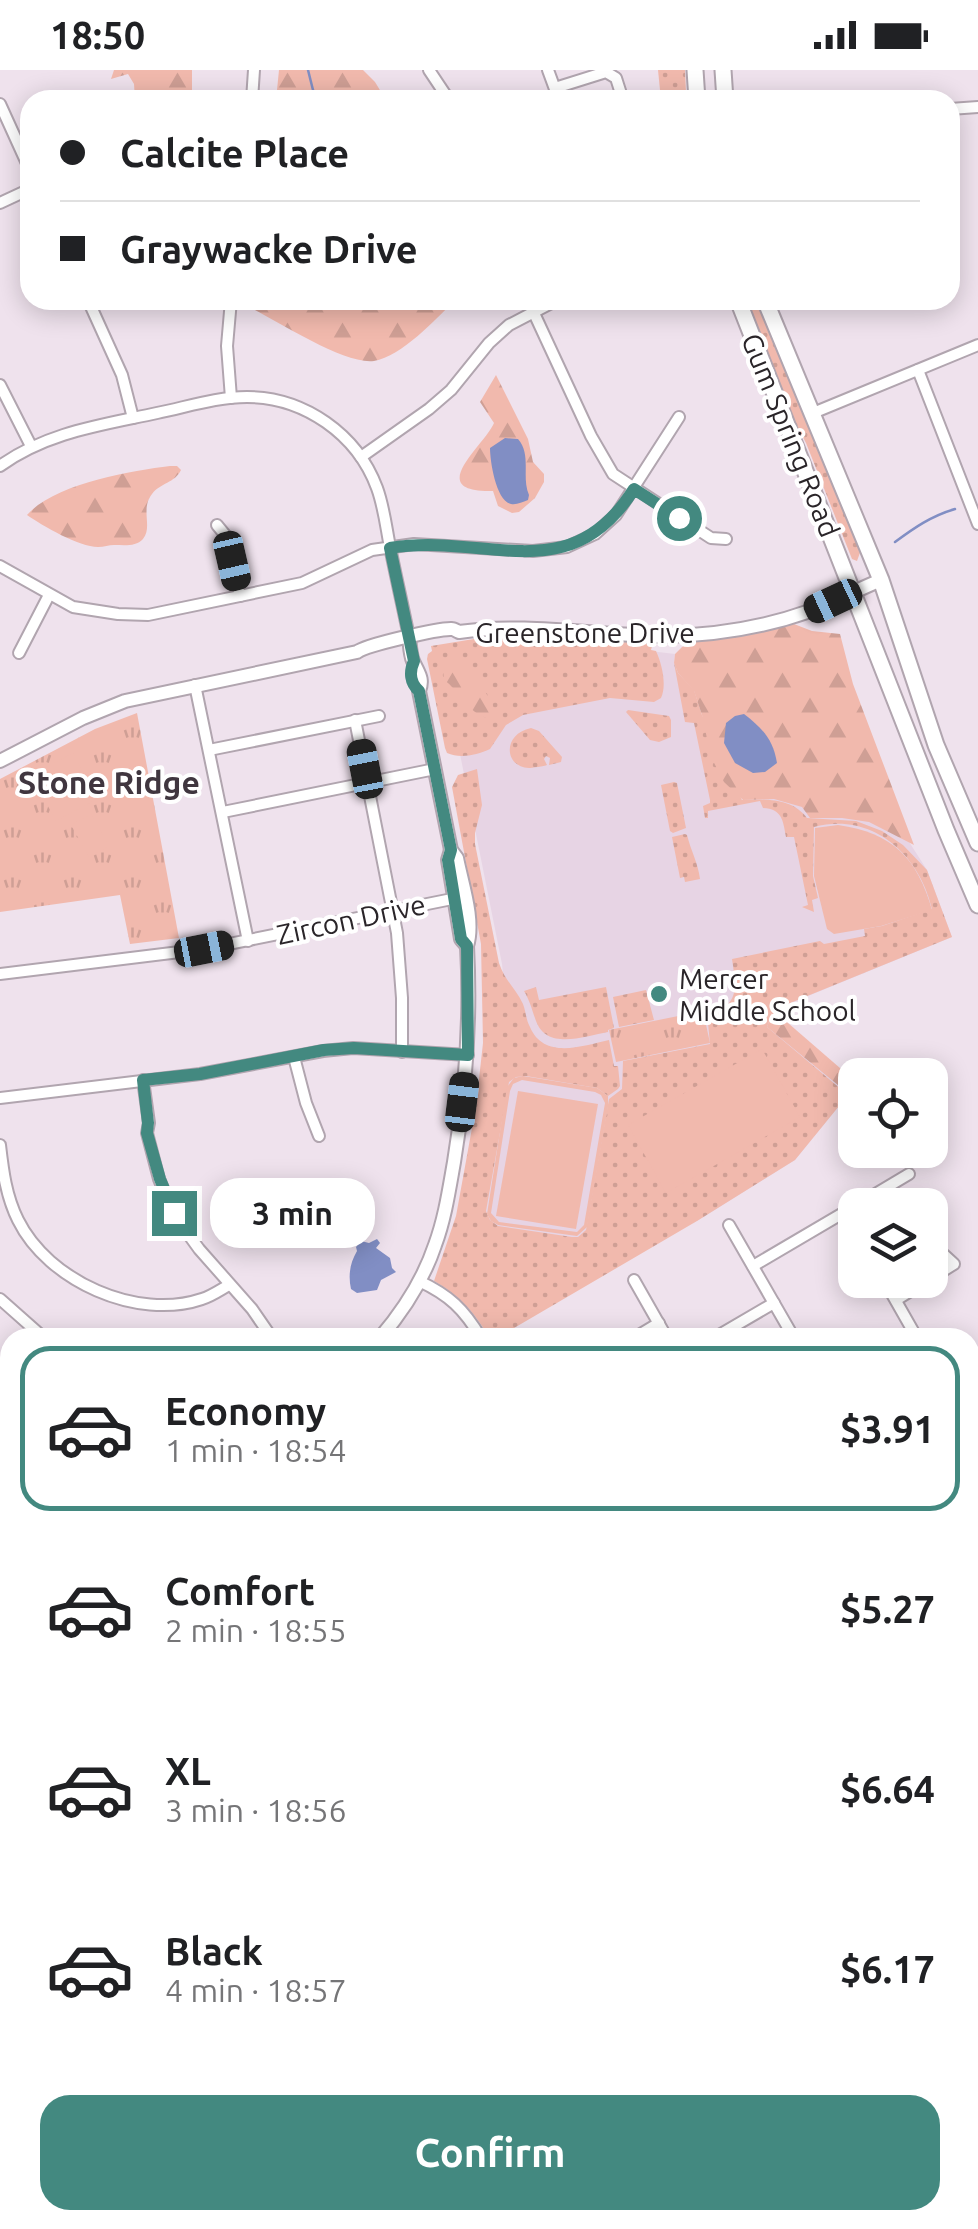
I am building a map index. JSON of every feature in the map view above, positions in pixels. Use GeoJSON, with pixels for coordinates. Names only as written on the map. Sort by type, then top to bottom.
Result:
{"type":"FeatureCollection","features":[{"type":"Feature","properties":{"kind":"main road","name":"Gum Spring Road"},"geometry":{"type":"LineString","coordinates":[[742,310],[978,905]]}},
{"type":"Feature","properties":{"kind":"main road","name":"Gum Spring Road"},"geometry":{"type":"LineString","coordinates":[[769,310],[881,580],[927,720],[978,843]]}},
{"type":"Feature","properties":{"kind":"street"},"geometry":{"type":"LineString","coordinates":[[566,90],[606,72],[616,78],[620,90]]}},
{"type":"Feature","properties":{"kind":"street"},"geometry":{"type":"LineString","coordinates":[[0,104],[20,148]]}},
{"type":"Feature","properties":{"kind":"street"},"geometry":{"type":"LineString","coordinates":[[93,310],[122,375],[132,418]]}},
{"type":"Feature","properties":{"kind":"street"},"geometry":{"type":"LineString","coordinates":[[231,310],[227,346],[231,398]]}},
{"type":"Feature","properties":{"kind":"street"},"geometry":{"type":"LineString","coordinates":[[360,457],[430,409],[488,343],[532,311],[606,465],[618,478],[711,538],[726,539]]}},
{"type":"Feature","properties":{"kind":"street"},"geometry":{"type":"LineString","coordinates":[[813,413],[978,345]]}},
{"type":"Feature","properties":{"kind":"street"},"geometry":{"type":"LineString","coordinates":[[918,370],[978,524]]}},
{"type":"Feature","properties":{"kind":"street"},"geometry":{"type":"LineString","coordinates":[[0,385],[31,446]]}},
{"type":"Feature","properties":{"kind":"street"},"geometry":{"type":"LineString","coordinates":[[0,466],[31,446],[64,433],[231,398],[266,398],[299,408],[330,426],[360,457],[376,486],[414,661],[410,670],[413,686],[419,691],[451,850],[448,860],[460,898],[461,939],[467,946],[468,1055],[445,1214],[420,1282],[388,1328]]}},
{"type":"Feature","properties":{"kind":"street"},"geometry":{"type":"LineString","coordinates":[[0,566],[73,607],[148,615],[311,580],[361,554],[390,548],[427,544],[533,551],[566,547],[607,525],[622,508],[678,417]]}},
{"type":"Feature","properties":{"kind":"street"},"geometry":{"type":"LineString","coordinates":[[218,525],[226,536],[240,596]]}},
{"type":"Feature","properties":{"kind":"street","name":"Greenstone Drive"},"geometry":{"type":"LineString","coordinates":[[0,762],[97,712],[140,696],[357,652],[366,655],[451,629],[459,632],[530,628],[666,636],[726,632],[814,610],[881,580]]}},
{"type":"Feature","properties":{"kind":"street"},"geometry":{"type":"LineString","coordinates":[[19,653],[49,595]]}},
{"type":"Feature","properties":{"kind":"street"},"geometry":{"type":"LineString","coordinates":[[195,685],[248,941]]}},
{"type":"Feature","properties":{"kind":"street"},"geometry":{"type":"LineString","coordinates":[[209,750],[379,716]]}},
{"type":"Feature","properties":{"kind":"street"},"geometry":{"type":"LineString","coordinates":[[355,720],[394,909],[402,998],[402,1052]]}},
{"type":"Feature","properties":{"kind":"street"},"geometry":{"type":"LineString","coordinates":[[222,812],[435,769]]}},
{"type":"Feature","properties":{"kind":"street","name":"Zircon Drive"},"geometry":{"type":"LineString","coordinates":[[0,974],[204,949],[460,898]]}},
{"type":"Feature","properties":{"kind":"street"},"geometry":{"type":"LineString","coordinates":[[0,1098],[200,1074],[324,1050],[354,1048],[468,1055]]}},
{"type":"Feature","properties":{"kind":"street"},"geometry":{"type":"LineString","coordinates":[[294,1056],[319,1136]]}},
{"type":"Feature","properties":{"kind":"street"},"geometry":{"type":"LineString","coordinates":[[143,1080],[147,1133],[174,1213],[198,1249],[266,1328]]}},
{"type":"Feature","properties":{"kind":"street"},"geometry":{"type":"LineString","coordinates":[[0,1145],[6,1188],[18,1222],[36,1247],[81,1283],[101,1294],[155,1305],[200,1300],[229,1285]]}},
{"type":"Feature","properties":{"kind":"street"},"geometry":{"type":"LineString","coordinates":[[886,1188],[908,1174]]}},
{"type":"Feature","properties":{"kind":"street"},"geometry":{"type":"LineString","coordinates":[[753,1266],[838,1216]]}},
{"type":"Feature","properties":{"kind":"street"},"geometry":{"type":"LineString","coordinates":[[728,1225],[788,1328]]}},
{"type":"Feature","properties":{"kind":"street"},"geometry":{"type":"LineString","coordinates":[[634,1280],[662,1328]]}},
{"type":"Feature","properties":{"kind":"street"},"geometry":{"type":"LineString","coordinates":[[420,1282],[442,1292],[476,1328]]}},
{"type":"Feature","properties":{"kind":"street"},"geometry":{"type":"LineString","coordinates":[[0,1298],[33,1328]]}},
{"type":"Feature","properties":{"kind":"street"},"geometry":{"type":"LineString","coordinates":[[899,1298],[896,1300],[911,1328]]}},
{"type":"Feature","properties":{"kind":"street"},"geometry":{"type":"LineString","coordinates":[[732,1328],[774,1304]]}},
{"type":"Feature","properties":{"kind":"street"},"geometry":{"type":"LineString","coordinates":[[651,1328],[659,1323]]}},
{"type":"Feature","properties":{"kind":"shaded area","name":"Mercer Middle School"},"geometry":{"type":"Polygon","coordinates":[[[650,651],[675,654],[678,673],[694,690],[721,804],[766,796],[897,823],[927,870],[952,937],[774,1010],[838,1084],[838,1107],[795,1160],[697,1221],[469,1272],[508,1019],[502,964],[443,669],[650,651]]]}},
{"type":"Feature","properties":{"kind":"green space"},"geometry":{"type":"Polygon","coordinates":[[[114,70],[192,70],[192,90],[134,90],[128,74],[111,79],[114,70]]]}},
{"type":"Feature","properties":{"kind":"green space"},"geometry":{"type":"Polygon","coordinates":[[[279,70],[363,70],[380,90],[277,90],[279,70]]]}},
{"type":"Feature","properties":{"kind":"green space"},"geometry":{"type":"Polygon","coordinates":[[[658,70],[685,70],[686,90],[660,90],[658,70]]]}},
{"type":"Feature","properties":{"kind":"green space"},"geometry":{"type":"Polygon","coordinates":[[[255,310],[445,310],[407,345],[374,361],[346,356],[255,310]]]}},
{"type":"Feature","properties":{"kind":"green space"},"geometry":{"type":"Polygon","coordinates":[[[750,310],[763,310],[861,550],[857,561],[852,559],[806,443],[786,405],[750,310]]]}},
{"type":"Feature","properties":{"kind":"green space"},"geometry":{"type":"Polygon","coordinates":[[[496,375],[528,439],[533,462],[544,474],[535,498],[512,513],[498,506],[493,491],[472,490],[462,484],[460,476],[494,423],[480,402],[496,375]]]}},
{"type":"Feature","properties":{"kind":"green space"},"geometry":{"type":"Polygon","coordinates":[[[170,466],[181,470],[152,494],[147,506],[146,534],[137,543],[100,547],[81,544],[27,515],[39,504],[74,487],[170,466]]]}},
{"type":"Feature","properties":{"kind":"green space"},"geometry":{"type":"Polygon","coordinates":[[[794,624],[812,631],[840,634],[853,684],[914,845],[869,822],[810,818],[802,807],[774,799],[743,800],[724,782],[711,757],[694,691],[678,673],[675,654],[692,642],[744,636],[794,624]]]}},
{"type":"Feature","properties":{"kind":"green space"},"geometry":{"type":"Polygon","coordinates":[[[486,637],[647,643],[660,662],[663,693],[654,702],[610,698],[523,715],[506,725],[490,749],[468,756],[452,755],[445,748],[428,654],[431,646],[486,637]]]}},
{"type":"Feature","properties":{"kind":"green space"},"geometry":{"type":"Polygon","coordinates":[[[453,656],[471,665],[493,706],[493,715],[487,718],[475,712],[444,680],[443,669],[453,656]]]}},
{"type":"Feature","properties":{"kind":"green space"},"geometry":{"type":"Polygon","coordinates":[[[674,663],[694,690],[742,800],[778,801],[801,811],[807,818],[856,821],[882,831],[903,845],[927,870],[952,937],[773,1010],[767,1027],[838,1087],[838,1107],[795,1160],[514,1328],[483,1328],[465,1305],[434,1281],[456,1216],[483,1043],[481,944],[452,787],[458,775],[477,769],[482,805],[475,844],[499,963],[523,1004],[530,1027],[544,1044],[554,1047],[609,1040],[620,1086],[608,1096],[597,1088],[526,1076],[509,1082],[486,1211],[498,1226],[572,1237],[586,1230],[609,1099],[622,1089],[623,1061],[710,1044],[708,1023],[733,997],[732,959],[865,936],[864,929],[932,909],[917,871],[905,855],[874,832],[855,825],[835,824],[814,827],[813,876],[818,898],[812,900],[814,912],[802,907],[808,905],[794,837],[786,837],[778,813],[763,808],[760,801],[708,811],[705,818],[703,806],[710,800],[694,723],[685,722],[674,663]]]}},
{"type":"Feature","properties":{"kind":"green space"},"geometry":{"type":"Polygon","coordinates":[[[628,710],[669,716],[671,737],[659,742],[650,740],[628,710]]]}},
{"type":"Feature","properties":{"kind":"green space"},"geometry":{"type":"Polygon","coordinates":[[[137,713],[179,938],[130,944],[120,895],[0,912],[0,779],[95,729],[137,713]]]}},
{"type":"Feature","properties":{"kind":"green space"},"geometry":{"type":"Polygon","coordinates":[[[531,728],[539,731],[562,757],[561,762],[549,765],[550,758],[546,756],[547,765],[529,768],[515,762],[511,743],[531,728]]]}},
{"type":"Feature","properties":{"kind":"green space"},"geometry":{"type":"Polygon","coordinates":[[[73,753],[97,799],[56,821],[31,775],[73,753]]]}},
{"type":"Feature","properties":{"kind":"green space"},"geometry":{"type":"Polygon","coordinates":[[[674,782],[686,828],[673,833],[661,785],[674,782]]]}},
{"type":"Feature","properties":{"kind":"green space"},"geometry":{"type":"Polygon","coordinates":[[[91,814],[109,846],[89,857],[71,825],[91,814]]]}},
{"type":"Feature","properties":{"kind":"green space"},"geometry":{"type":"Polygon","coordinates":[[[838,825],[874,834],[900,851],[919,876],[932,910],[881,926],[834,934],[827,929],[814,876],[815,828],[838,825]]]}},
{"type":"Feature","properties":{"kind":"green space"},"geometry":{"type":"Polygon","coordinates":[[[685,834],[700,879],[685,882],[684,877],[680,878],[672,837],[685,834]]]}},
{"type":"Feature","properties":{"kind":"green space"},"geometry":{"type":"Polygon","coordinates":[[[536,987],[539,1000],[606,987],[614,1028],[578,1038],[549,1036],[536,1021],[524,991],[536,987]]]}},
{"type":"Feature","properties":{"kind":"green space"},"geometry":{"type":"Polygon","coordinates":[[[646,990],[654,1020],[619,1027],[613,997],[646,990]]]}},
{"type":"Feature","properties":{"kind":"green space"},"geometry":{"type":"Polygon","coordinates":[[[773,1010],[838,1066],[838,1085],[767,1027],[773,1010]]]}},
{"type":"Feature","properties":{"kind":"green space"},"geometry":{"type":"Polygon","coordinates":[[[703,1011],[710,1043],[616,1062],[609,1030],[703,1011]]]}},
{"type":"Feature","properties":{"kind":"green space"},"geometry":{"type":"Polygon","coordinates":[[[762,1049],[800,1117],[666,1193],[628,1125],[762,1049]]]}},
{"type":"Feature","properties":{"kind":"green space"},"geometry":{"type":"Polygon","coordinates":[[[523,1076],[597,1088],[608,1096],[587,1227],[577,1236],[498,1225],[487,1214],[507,1087],[514,1078],[523,1076]],[[522,1080],[513,1084],[491,1213],[499,1222],[577,1232],[584,1225],[605,1103],[595,1092],[522,1080]]]}},
{"type":"Feature","properties":{"kind":"green space"},"geometry":{"type":"Polygon","coordinates":[[[518,1091],[598,1104],[576,1229],[496,1216],[518,1091]]]}},
{"type":"Feature","properties":{"kind":"water"},"geometry":{"type":"Polygon","coordinates":[[[505,438],[518,439],[524,452],[529,495],[528,500],[515,504],[501,496],[491,462],[490,448],[505,438]]]}},
{"type":"Feature","properties":{"kind":"water"},"geometry":{"type":"Polygon","coordinates":[[[744,714],[773,747],[777,763],[765,772],[753,773],[735,763],[724,743],[726,723],[744,714]]]}},
{"type":"Feature","properties":{"kind":"water"},"geometry":{"type":"Polygon","coordinates":[[[377,1239],[380,1243],[376,1248],[390,1258],[396,1272],[381,1280],[377,1290],[357,1293],[351,1289],[350,1279],[356,1247],[361,1241],[377,1239]]]}},
{"type":"Feature","properties":{"kind":"waterway"},"geometry":{"type":"LineString","coordinates":[[308,70],[313,90]]}},
{"type":"Feature","properties":{"kind":"waterway"},"geometry":{"type":"LineString","coordinates":[[895,542],[930,519],[955,509]]}},
{"type":"Feature","properties":{"kind":"place","name":"Mercer Middle School"},"geometry":{"type":"Point","coordinates":[659,994]}},
{"type":"Feature","properties":{"kind":"district","name":"Stone Ridge"},"geometry":{"type":"Point","coordinates":[109,782]}},
{"type":"Feature","properties":{"kind":"route"},"geometry":{"type":"LineString","coordinates":[[174,1213],[147,1133],[143,1080],[200,1074],[324,1050],[354,1048],[468,1055],[467,946],[461,939],[448,860],[451,850],[419,691],[413,686],[410,670],[414,661],[390,548],[414,544],[533,551],[566,547],[607,525],[634,489],[679,518]]}}]}
